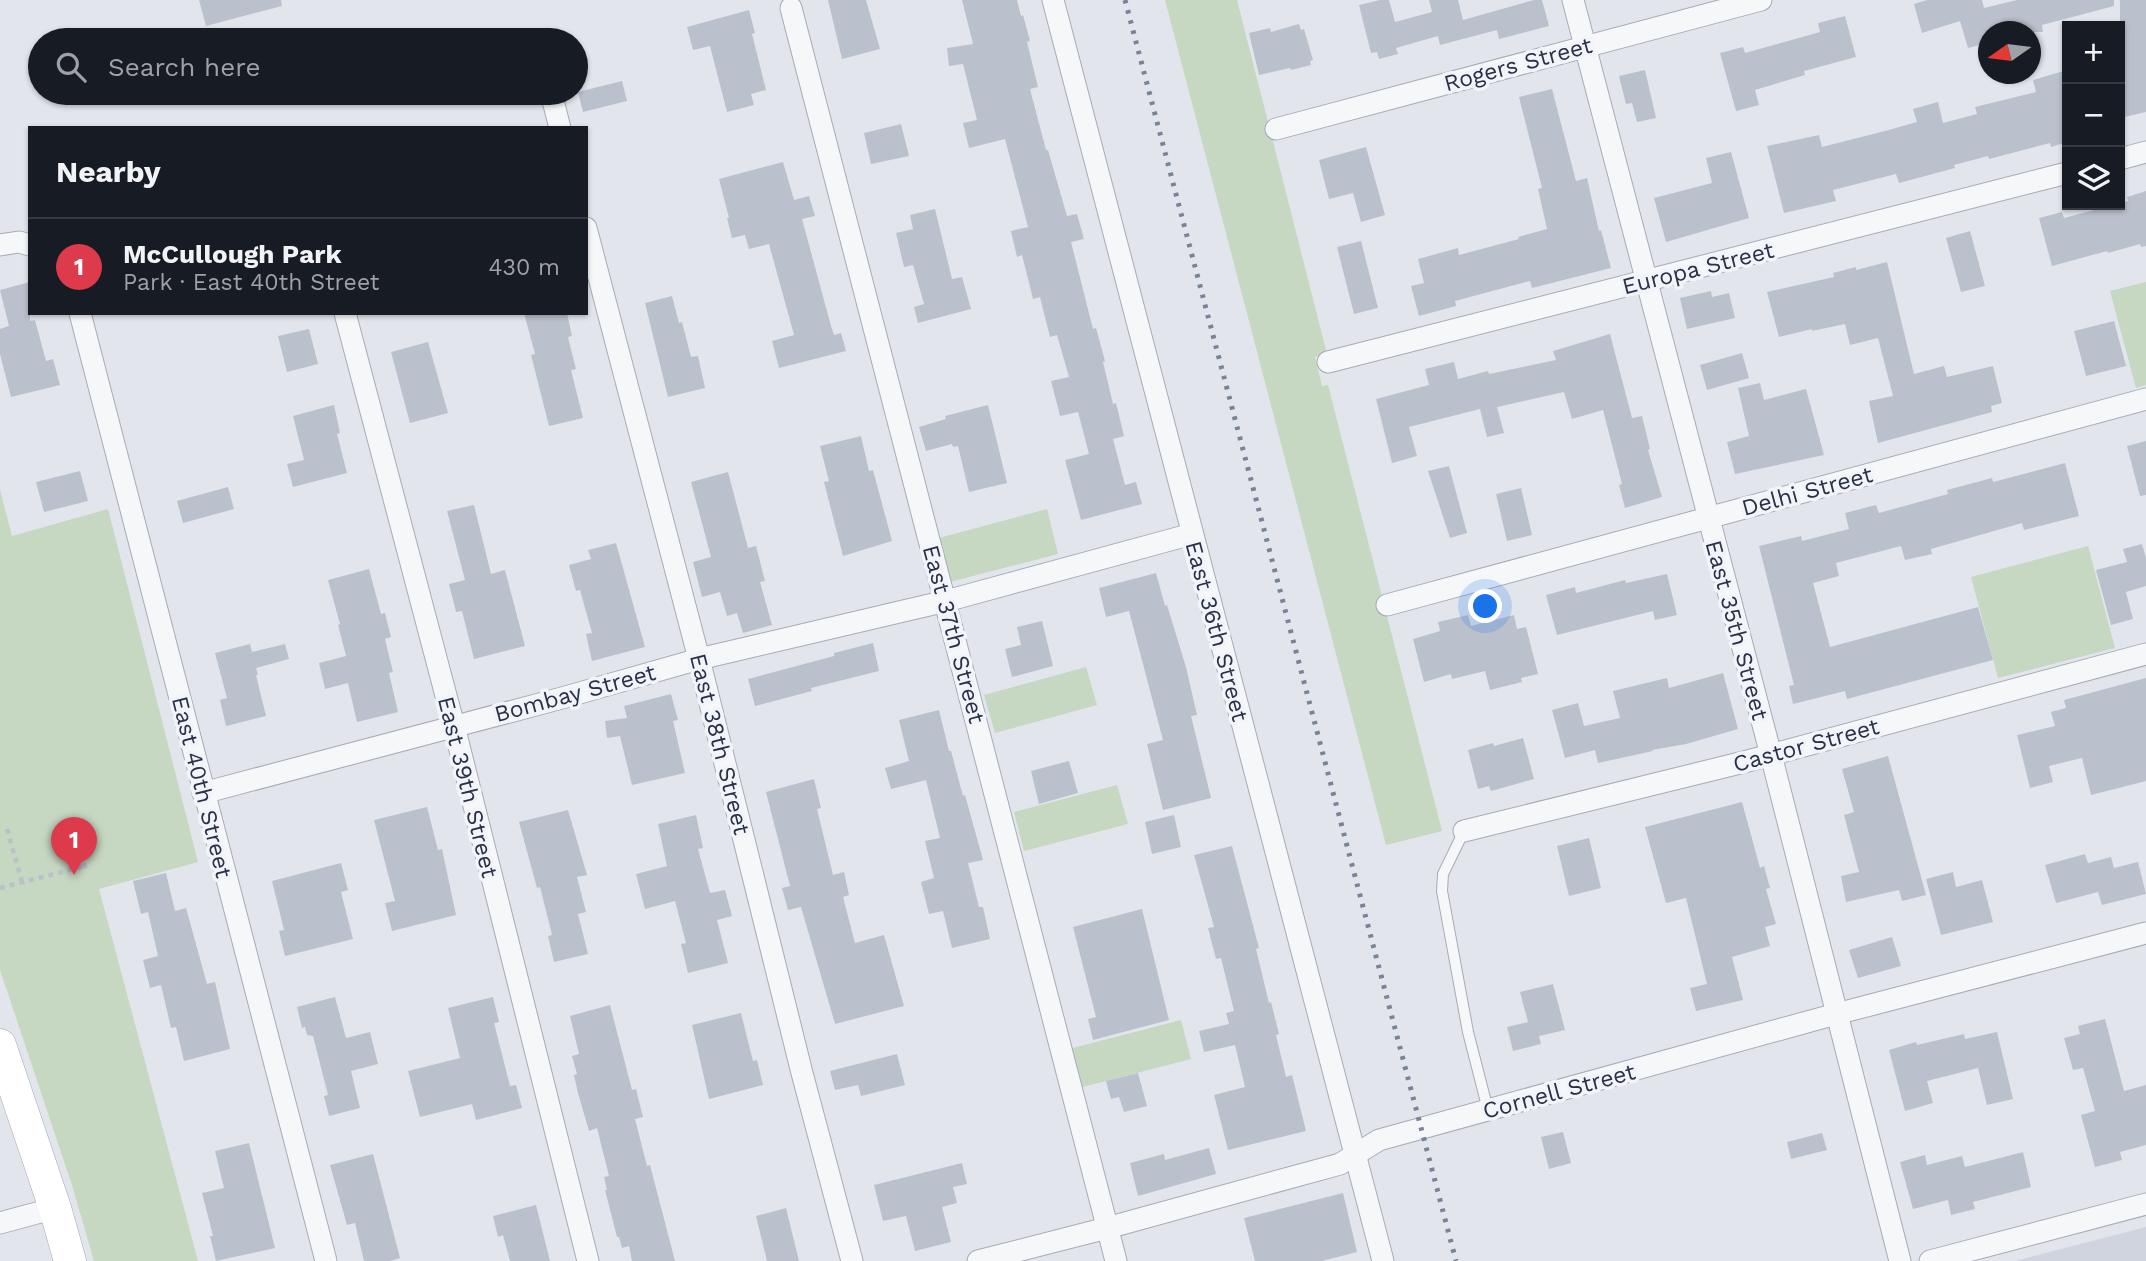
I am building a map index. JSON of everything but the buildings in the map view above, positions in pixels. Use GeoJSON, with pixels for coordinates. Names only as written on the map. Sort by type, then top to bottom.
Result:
{"type":"FeatureCollection","features":[{"type":"Feature","properties":{"kind":"street","name":"East 36th Street"},"geometry":{"type":"LineString","coordinates":[[1053,0],[1383,1261]]}},
{"type":"Feature","properties":{"kind":"street","name":"East 35th Street"},"geometry":{"type":"LineString","coordinates":[[1573,0],[1771,755],[1900,1261]]}},
{"type":"Feature","properties":{"kind":"street","name":"Rogers Street"},"geometry":{"type":"LineString","coordinates":[[1276,129],[1761,0]]}},
{"type":"Feature","properties":{"kind":"street","name":"East 37th Street"},"geometry":{"type":"LineString","coordinates":[[791,8],[1116,1261]]}},
{"type":"Feature","properties":{"kind":"street"},"geometry":{"type":"LineString","coordinates":[[554,105],[559,126]]}},
{"type":"Feature","properties":{"kind":"street"},"geometry":{"type":"LineString","coordinates":[[2125,158],[2146,152]]}},
{"type":"Feature","properties":{"kind":"street","name":"Europa Street"},"geometry":{"type":"LineString","coordinates":[[1328,362],[2062,174]]}},
{"type":"Feature","properties":{"kind":"street","name":"East 38th Street"},"geometry":{"type":"LineString","coordinates":[[588,236],[852,1261]]}},
{"type":"Feature","properties":{"kind":"street"},"geometry":{"type":"LineString","coordinates":[[0,246],[19,242],[28,244]]}},
{"type":"Feature","properties":{"kind":"street","name":"East 40th Street"},"geometry":{"type":"LineString","coordinates":[[80,315],[326,1261]]}},
{"type":"Feature","properties":{"kind":"street","name":"East 39th Street"},"geometry":{"type":"LineString","coordinates":[[346,315],[454,726],[588,1261]]}},
{"type":"Feature","properties":{"kind":"street","name":"Delhi Street"},"geometry":{"type":"LineString","coordinates":[[1387,605],[2146,400]]}},
{"type":"Feature","properties":{"kind":"street","name":"Bombay Street"},"geometry":{"type":"LineString","coordinates":[[203,793],[699,659],[946,601],[1192,534]]}},
{"type":"Feature","properties":{"kind":"street","name":"Castor Street"},"geometry":{"type":"LineString","coordinates":[[1464,831],[1771,755],[2146,654]]}},
{"type":"Feature","properties":{"kind":"street","name":"Cornell Street"},"geometry":{"type":"LineString","coordinates":[[978,1261],[1340,1164],[1379,1140],[1836,1014],[2146,933]]}},
{"type":"Feature","properties":{"kind":"street"},"geometry":{"type":"LineString","coordinates":[[0,1045],[70,1261]]}},
{"type":"Feature","properties":{"kind":"street"},"geometry":{"type":"LineString","coordinates":[[1930,1261],[2146,1203]]}},
{"type":"Feature","properties":{"kind":"street"},"geometry":{"type":"LineString","coordinates":[[0,1223],[55,1209]]}},
{"type":"Feature","properties":{"kind":"lane"},"geometry":{"type":"LineString","coordinates":[[1464,831],[1443,874],[1442,891],[1468,1032],[1488,1110]]}},
{"type":"Feature","properties":{"kind":"path"},"geometry":{"type":"LineString","coordinates":[[8,829],[22,882]]}},
{"type":"Feature","properties":{"kind":"path"},"geometry":{"type":"LineString","coordinates":[[0,888],[85,868],[81,854]]}},
{"type":"Feature","properties":{"kind":"shaded area"},"geometry":{"type":"Polygon","coordinates":[[[2146,1227],[2146,1261],[2015,1261],[2146,1227]]]}},
{"type":"Feature","properties":{"kind":"green space"},"geometry":{"type":"Polygon","coordinates":[[[1165,0],[1237,0],[1327,354],[1315,357],[1322,386],[1328,385],[1442,831],[1386,845],[1165,0]]]}},
{"type":"Feature","properties":{"kind":"green space"},"geometry":{"type":"Polygon","coordinates":[[[2146,282],[2146,385],[2136,388],[2110,291],[2146,282]]]}},
{"type":"Feature","properties":{"kind":"green space"},"geometry":{"type":"Polygon","coordinates":[[[0,490],[12,536],[108,509],[198,862],[99,889],[198,1261],[94,1261],[72,1185],[0,970],[0,490]]]}},
{"type":"Feature","properties":{"kind":"green space"},"geometry":{"type":"Polygon","coordinates":[[[1047,509],[1058,554],[950,582],[939,538],[1047,509]]]}},
{"type":"Feature","properties":{"kind":"green space"},"geometry":{"type":"Polygon","coordinates":[[[2088,546],[2115,648],[1998,678],[1971,577],[2088,546]]]}},
{"type":"Feature","properties":{"kind":"green space"},"geometry":{"type":"Polygon","coordinates":[[[1086,667],[1097,705],[995,733],[984,695],[1086,667]]]}},
{"type":"Feature","properties":{"kind":"green space"},"geometry":{"type":"Polygon","coordinates":[[[1117,785],[1128,824],[1024,851],[1014,812],[1117,785]]]}},
{"type":"Feature","properties":{"kind":"green space"},"geometry":{"type":"Polygon","coordinates":[[[1181,1020],[1191,1059],[1079,1088],[1069,1049],[1181,1020]]]}},
{"type":"Feature","properties":{"kind":"railway"},"geometry":{"type":"LineString","coordinates":[[1125,0],[1456,1261]]}},
{"type":"Feature","properties":{"kind":"place","name":"McCullough Park"},"geometry":{"type":"Point","coordinates":[74,875]}}]}
